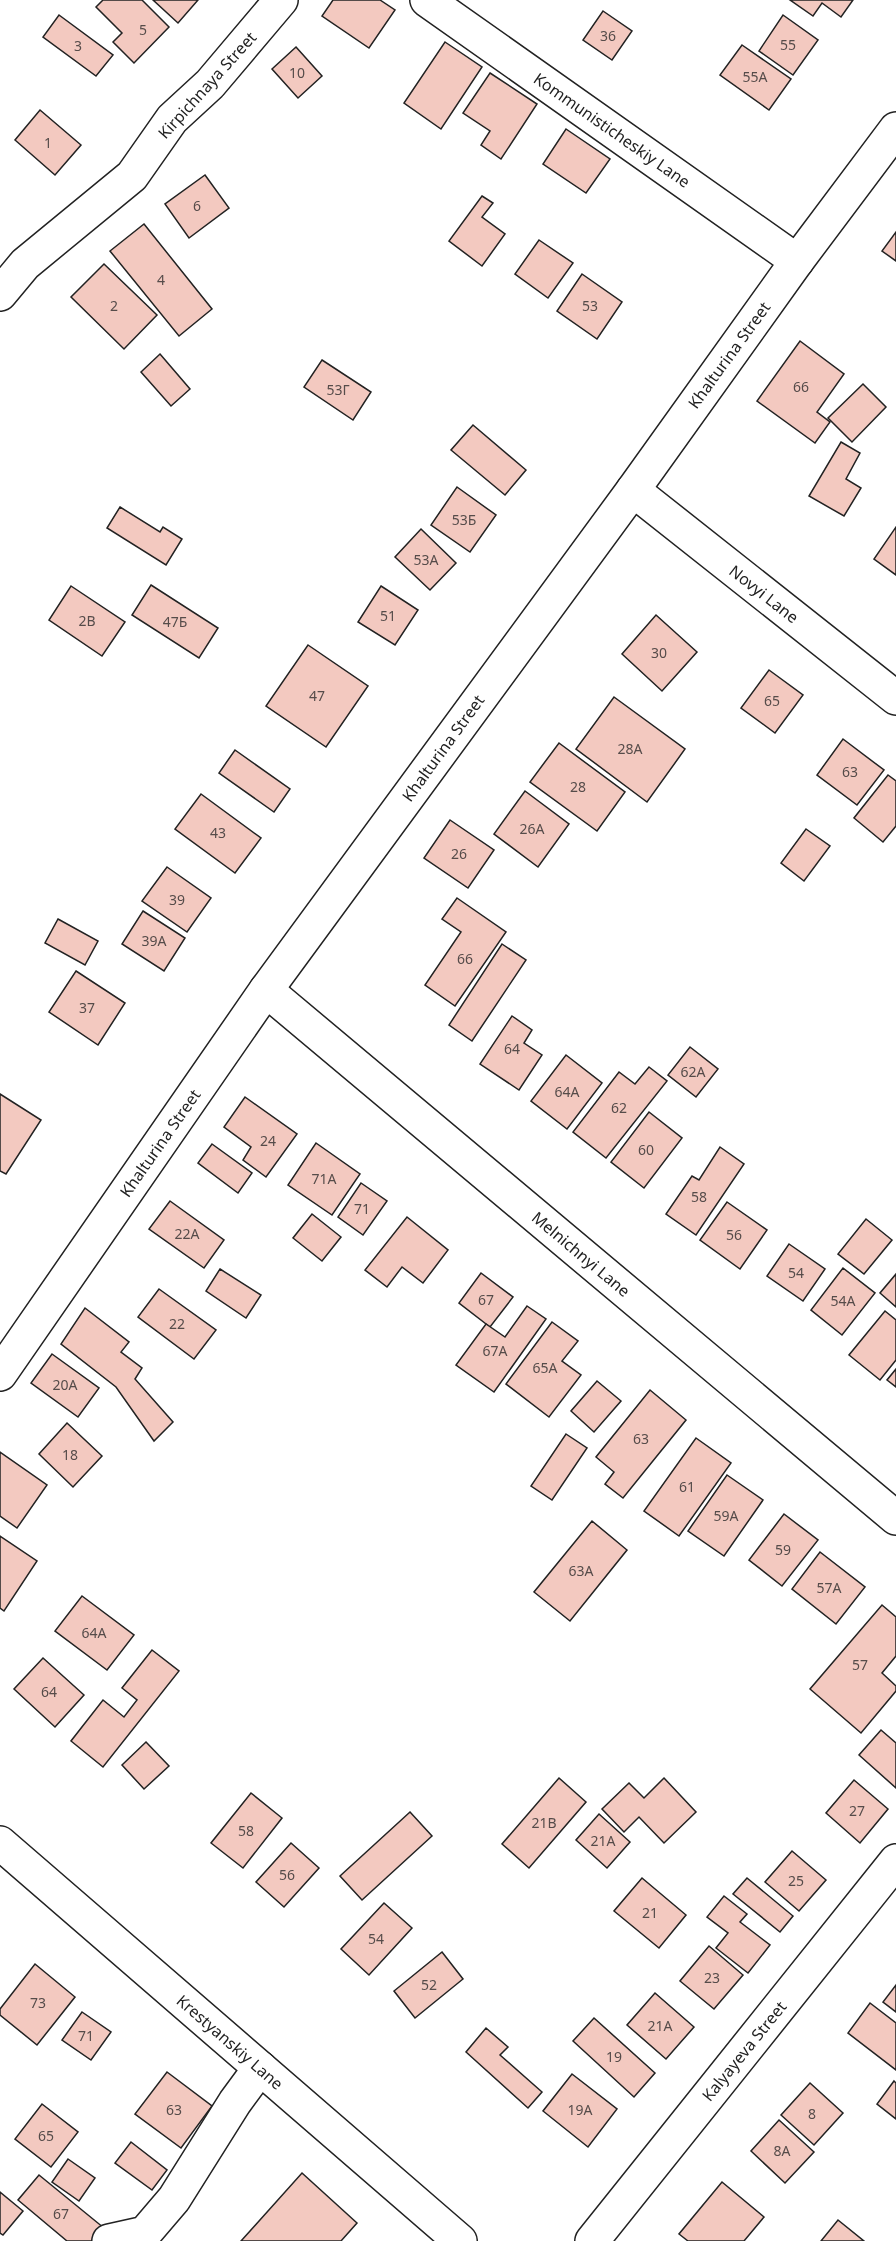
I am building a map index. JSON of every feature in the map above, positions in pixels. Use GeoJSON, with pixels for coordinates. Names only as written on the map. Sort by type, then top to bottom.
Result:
{"type":"FeatureCollection","features":[{"type":"Feature","properties":{"kind":"street","name":"Kirpichnaya Street"},"geometry":{"type":"LineString","coordinates":[[0,294],[25,264],[132,176],[172,119],[210,84],[281,0]]}},
{"type":"Feature","properties":{"kind":"street","name":"Kommunisticheskiy Lane"},"geometry":{"type":"LineString","coordinates":[[427,0],[797,261]]}},
{"type":"Feature","properties":{"kind":"street","name":"Khalturina Street"},"geometry":{"type":"LineString","coordinates":[[0,1374],[266,990],[633,490],[797,261],[896,129]]}},
{"type":"Feature","properties":{"kind":"street","name":"Novyi Lane"},"geometry":{"type":"LineString","coordinates":[[633,490],[896,698]]}},
{"type":"Feature","properties":{"kind":"street","name":"Melnichnyi Lane"},"geometry":{"type":"LineString","coordinates":[[266,990],[896,1518]]}},
{"type":"Feature","properties":{"kind":"street","name":"Krestyanskiy Lane"},"geometry":{"type":"LineString","coordinates":[[0,1843],[460,2241]]}},
{"type":"Feature","properties":{"kind":"street","name":"Kalyayeva Street"},"geometry":{"type":"LineString","coordinates":[[592,2241],[896,1861]]}},
{"type":"Feature","properties":{"kind":"street"},"geometry":{"type":"LineString","coordinates":[[109,2241],[145,2233],[174,2199],[235,2102],[260,2068]]}},
{"type":"Feature","properties":{"kind":"building"},"geometry":{"type":"Polygon","coordinates":[[[103,0],[142,0],[169,27],[134,63],[113,42],[122,33],[96,7],[103,0]]]}},
{"type":"Feature","properties":{"kind":"building"},"geometry":{"type":"Polygon","coordinates":[[[153,0],[198,0],[178,23],[153,0]]]}},
{"type":"Feature","properties":{"kind":"building"},"geometry":{"type":"Polygon","coordinates":[[[333,0],[380,0],[395,10],[369,48],[322,16],[333,0]]]}},
{"type":"Feature","properties":{"kind":"building"},"geometry":{"type":"Polygon","coordinates":[[[790,0],[853,0],[841,17],[822,3],[813,16],[790,0]]]}},
{"type":"Feature","properties":{"kind":"building"},"geometry":{"type":"Polygon","coordinates":[[[603,11],[632,31],[612,60],[583,40],[603,11]]]}},
{"type":"Feature","properties":{"kind":"building"},"geometry":{"type":"Polygon","coordinates":[[[59,15],[113,55],[96,76],[43,37],[59,15]]]}},
{"type":"Feature","properties":{"kind":"building"},"geometry":{"type":"Polygon","coordinates":[[[783,15],[818,40],[793,75],[759,51],[783,15]]]}},
{"type":"Feature","properties":{"kind":"building"},"geometry":{"type":"Polygon","coordinates":[[[445,42],[482,67],[441,129],[404,103],[445,42]]]}},
{"type":"Feature","properties":{"kind":"building"},"geometry":{"type":"Polygon","coordinates":[[[742,45],[791,79],[769,110],[720,75],[742,45]]]}},
{"type":"Feature","properties":{"kind":"building"},"geometry":{"type":"Polygon","coordinates":[[[296,47],[322,76],[298,98],[272,69],[296,47]]]}},
{"type":"Feature","properties":{"kind":"building"},"geometry":{"type":"Polygon","coordinates":[[[490,73],[537,104],[501,159],[481,145],[490,131],[463,113],[490,73]]]}},
{"type":"Feature","properties":{"kind":"building"},"geometry":{"type":"Polygon","coordinates":[[[40,110],[81,145],[55,175],[15,140],[40,110]]]}},
{"type":"Feature","properties":{"kind":"building"},"geometry":{"type":"Polygon","coordinates":[[[566,129],[610,159],[586,193],[543,164],[566,129]]]}},
{"type":"Feature","properties":{"kind":"building"},"geometry":{"type":"Polygon","coordinates":[[[205,175],[229,208],[189,238],[165,204],[205,175]]]}},
{"type":"Feature","properties":{"kind":"building"},"geometry":{"type":"Polygon","coordinates":[[[482,196],[493,203],[482,217],[505,234],[482,266],[449,241],[482,196]]]}},
{"type":"Feature","properties":{"kind":"building"},"geometry":{"type":"Polygon","coordinates":[[[144,224],[212,309],[179,336],[110,251],[144,224]]]}},
{"type":"Feature","properties":{"kind":"building"},"geometry":{"type":"Polygon","coordinates":[[[896,232],[896,261],[882,251],[896,232]]]}},
{"type":"Feature","properties":{"kind":"building"},"geometry":{"type":"Polygon","coordinates":[[[539,240],[573,263],[548,298],[515,274],[539,240]]]}},
{"type":"Feature","properties":{"kind":"building"},"geometry":{"type":"Polygon","coordinates":[[[104,264],[157,315],[124,349],[71,297],[104,264]]]}},
{"type":"Feature","properties":{"kind":"building"},"geometry":{"type":"Polygon","coordinates":[[[582,274],[622,302],[597,339],[557,311],[582,274]]]}},
{"type":"Feature","properties":{"kind":"building"},"geometry":{"type":"Polygon","coordinates":[[[800,341],[844,374],[817,412],[830,422],[815,443],[757,401],[800,341]]]}},
{"type":"Feature","properties":{"kind":"building"},"geometry":{"type":"Polygon","coordinates":[[[160,354],[190,389],[171,406],[141,372],[160,354]]]}},
{"type":"Feature","properties":{"kind":"building"},"geometry":{"type":"Polygon","coordinates":[[[322,360],[371,392],[353,420],[304,387],[322,360]]]}},
{"type":"Feature","properties":{"kind":"building"},"geometry":{"type":"Polygon","coordinates":[[[863,384],[886,407],[852,442],[828,418],[863,384]]]}},
{"type":"Feature","properties":{"kind":"building"},"geometry":{"type":"Polygon","coordinates":[[[473,425],[526,470],[505,495],[451,450],[473,425]]]}},
{"type":"Feature","properties":{"kind":"building"},"geometry":{"type":"Polygon","coordinates":[[[841,442],[860,453],[846,479],[861,488],[844,516],[809,496],[841,442]]]}},
{"type":"Feature","properties":{"kind":"building"},"geometry":{"type":"Polygon","coordinates":[[[457,487],[496,515],[470,552],[431,525],[457,487]]]}},
{"type":"Feature","properties":{"kind":"building"},"geometry":{"type":"Polygon","coordinates":[[[120,507],[160,532],[163,527],[182,539],[166,565],[107,528],[120,507]]]}},
{"type":"Feature","properties":{"kind":"building"},"geometry":{"type":"Polygon","coordinates":[[[896,527],[896,575],[874,559],[896,527]]]}},
{"type":"Feature","properties":{"kind":"building"},"geometry":{"type":"Polygon","coordinates":[[[421,529],[456,563],[430,590],[395,557],[421,529]]]}},
{"type":"Feature","properties":{"kind":"building"},"geometry":{"type":"Polygon","coordinates":[[[151,585],[218,628],[199,658],[132,615],[151,585]]]}},
{"type":"Feature","properties":{"kind":"building"},"geometry":{"type":"Polygon","coordinates":[[[71,586],[125,622],[102,656],[49,620],[71,586]]]}},
{"type":"Feature","properties":{"kind":"building"},"geometry":{"type":"Polygon","coordinates":[[[381,586],[418,610],[395,645],[358,622],[381,586]]]}},
{"type":"Feature","properties":{"kind":"building"},"geometry":{"type":"Polygon","coordinates":[[[656,615],[697,652],[662,691],[622,654],[656,615]]]}},
{"type":"Feature","properties":{"kind":"building"},"geometry":{"type":"Polygon","coordinates":[[[308,645],[368,686],[326,747],[266,706],[308,645]]]}},
{"type":"Feature","properties":{"kind":"building"},"geometry":{"type":"Polygon","coordinates":[[[769,670],[803,695],[775,733],[741,708],[769,670]]]}},
{"type":"Feature","properties":{"kind":"building"},"geometry":{"type":"Polygon","coordinates":[[[614,697],[685,749],[647,802],[576,749],[614,697]]]}},
{"type":"Feature","properties":{"kind":"building"},"geometry":{"type":"Polygon","coordinates":[[[843,739],[884,770],[857,805],[817,775],[843,739]]]}},
{"type":"Feature","properties":{"kind":"building"},"geometry":{"type":"Polygon","coordinates":[[[559,743],[625,792],[597,831],[530,782],[559,743]]]}},
{"type":"Feature","properties":{"kind":"building"},"geometry":{"type":"Polygon","coordinates":[[[235,750],[290,789],[274,812],[219,773],[235,750]]]}},
{"type":"Feature","properties":{"kind":"building"},"geometry":{"type":"Polygon","coordinates":[[[888,775],[896,781],[896,826],[883,842],[854,818],[888,775]]]}},
{"type":"Feature","properties":{"kind":"building"},"geometry":{"type":"Polygon","coordinates":[[[525,791],[569,824],[538,867],[494,834],[525,791]]]}},
{"type":"Feature","properties":{"kind":"building"},"geometry":{"type":"Polygon","coordinates":[[[201,794],[261,838],[235,873],[175,829],[201,794]]]}},
{"type":"Feature","properties":{"kind":"building"},"geometry":{"type":"Polygon","coordinates":[[[450,820],[494,850],[468,888],[424,858],[450,820]]]}},
{"type":"Feature","properties":{"kind":"building"},"geometry":{"type":"Polygon","coordinates":[[[806,829],[830,846],[804,881],[781,863],[806,829]]]}},
{"type":"Feature","properties":{"kind":"building"},"geometry":{"type":"Polygon","coordinates":[[[167,867],[211,898],[187,932],[142,901],[167,867]]]}},
{"type":"Feature","properties":{"kind":"building"},"geometry":{"type":"Polygon","coordinates":[[[457,898],[506,932],[455,1006],[425,985],[461,932],[442,919],[457,898]]]}},
{"type":"Feature","properties":{"kind":"building"},"geometry":{"type":"Polygon","coordinates":[[[143,911],[185,938],[164,971],[122,944],[143,911]]]}},
{"type":"Feature","properties":{"kind":"building"},"geometry":{"type":"Polygon","coordinates":[[[58,919],[98,941],[85,965],[45,943],[58,919]]]}},
{"type":"Feature","properties":{"kind":"building"},"geometry":{"type":"Polygon","coordinates":[[[502,944],[526,960],[472,1041],[449,1025],[502,944]]]}},
{"type":"Feature","properties":{"kind":"building"},"geometry":{"type":"Polygon","coordinates":[[[76,971],[125,1003],[98,1045],[49,1012],[76,971]]]}},
{"type":"Feature","properties":{"kind":"building"},"geometry":{"type":"Polygon","coordinates":[[[512,1016],[532,1030],[524,1043],[542,1055],[519,1090],[480,1064],[512,1016]]]}},
{"type":"Feature","properties":{"kind":"building"},"geometry":{"type":"Polygon","coordinates":[[[690,1047],[718,1069],[696,1097],[668,1075],[690,1047]]]}},
{"type":"Feature","properties":{"kind":"building"},"geometry":{"type":"Polygon","coordinates":[[[566,1055],[602,1083],[567,1129],[531,1101],[566,1055]]]}},
{"type":"Feature","properties":{"kind":"building"},"geometry":{"type":"Polygon","coordinates":[[[649,1067],[667,1081],[606,1158],[573,1132],[619,1072],[635,1084],[649,1067]]]}},
{"type":"Feature","properties":{"kind":"building"},"geometry":{"type":"Polygon","coordinates":[[[0,1094],[41,1120],[6,1174],[0,1171],[0,1094]]]}},
{"type":"Feature","properties":{"kind":"building"},"geometry":{"type":"Polygon","coordinates":[[[245,1097],[297,1134],[266,1177],[243,1160],[251,1147],[224,1127],[245,1097]]]}},
{"type":"Feature","properties":{"kind":"building"},"geometry":{"type":"Polygon","coordinates":[[[649,1112],[682,1138],[644,1188],[611,1162],[649,1112]]]}},
{"type":"Feature","properties":{"kind":"building"},"geometry":{"type":"Polygon","coordinates":[[[316,1143],[360,1174],[332,1215],[288,1185],[316,1143]]]}},
{"type":"Feature","properties":{"kind":"building"},"geometry":{"type":"Polygon","coordinates":[[[212,1144],[252,1173],[238,1193],[198,1163],[212,1144]]]}},
{"type":"Feature","properties":{"kind":"building"},"geometry":{"type":"Polygon","coordinates":[[[720,1147],[744,1164],[696,1235],[666,1214],[692,1176],[699,1180],[720,1147]]]}},
{"type":"Feature","properties":{"kind":"building"},"geometry":{"type":"Polygon","coordinates":[[[361,1183],[387,1201],[363,1235],[338,1217],[361,1183]]]}},
{"type":"Feature","properties":{"kind":"building"},"geometry":{"type":"Polygon","coordinates":[[[170,1201],[224,1240],[204,1268],[149,1229],[170,1201]]]}},
{"type":"Feature","properties":{"kind":"building"},"geometry":{"type":"Polygon","coordinates":[[[727,1202],[767,1230],[740,1269],[700,1240],[727,1202]]]}},
{"type":"Feature","properties":{"kind":"building"},"geometry":{"type":"Polygon","coordinates":[[[312,1214],[341,1237],[322,1261],[293,1238],[312,1214]]]}},
{"type":"Feature","properties":{"kind":"building"},"geometry":{"type":"Polygon","coordinates":[[[407,1217],[448,1250],[423,1283],[402,1267],[387,1287],[365,1270],[407,1217]]]}},
{"type":"Feature","properties":{"kind":"building"},"geometry":{"type":"Polygon","coordinates":[[[866,1219],[892,1240],[864,1274],[838,1254],[866,1219]]]}},
{"type":"Feature","properties":{"kind":"building"},"geometry":{"type":"Polygon","coordinates":[[[789,1244],[825,1269],[803,1301],[767,1276],[789,1244]]]}},
{"type":"Feature","properties":{"kind":"building"},"geometry":{"type":"Polygon","coordinates":[[[843,1268],[875,1293],[842,1335],[811,1310],[843,1268]]]}},
{"type":"Feature","properties":{"kind":"building"},"geometry":{"type":"Polygon","coordinates":[[[220,1269],[261,1295],[246,1318],[206,1291],[220,1269]]]}},
{"type":"Feature","properties":{"kind":"building"},"geometry":{"type":"Polygon","coordinates":[[[481,1273],[513,1297],[490,1327],[459,1303],[481,1273]]]}},
{"type":"Feature","properties":{"kind":"building"},"geometry":{"type":"Polygon","coordinates":[[[896,1274],[896,1307],[880,1293],[896,1274]]]}},
{"type":"Feature","properties":{"kind":"building"},"geometry":{"type":"Polygon","coordinates":[[[159,1289],[216,1330],[194,1359],[138,1317],[159,1289]]]}},
{"type":"Feature","properties":{"kind":"building"},"geometry":{"type":"Polygon","coordinates":[[[527,1306],[546,1319],[494,1392],[456,1365],[486,1324],[505,1337],[527,1306]]]}},
{"type":"Feature","properties":{"kind":"building"},"geometry":{"type":"Polygon","coordinates":[[[85,1308],[129,1342],[121,1352],[142,1368],[135,1379],[173,1422],[154,1441],[116,1387],[61,1344],[85,1308]]]}},
{"type":"Feature","properties":{"kind":"building"},"geometry":{"type":"Polygon","coordinates":[[[885,1311],[896,1320],[896,1360],[880,1380],[849,1355],[885,1311]]]}},
{"type":"Feature","properties":{"kind":"building"},"geometry":{"type":"Polygon","coordinates":[[[552,1322],[578,1341],[562,1361],[581,1375],[549,1417],[506,1384],[552,1322]]]}},
{"type":"Feature","properties":{"kind":"building"},"geometry":{"type":"Polygon","coordinates":[[[52,1354],[99,1388],[78,1417],[31,1383],[52,1354]]]}},
{"type":"Feature","properties":{"kind":"building"},"geometry":{"type":"Polygon","coordinates":[[[896,1369],[896,1387],[887,1380],[896,1369]]]}},
{"type":"Feature","properties":{"kind":"building"},"geometry":{"type":"Polygon","coordinates":[[[597,1381],[621,1401],[594,1432],[571,1411],[597,1381]]]}},
{"type":"Feature","properties":{"kind":"building"},"geometry":{"type":"Polygon","coordinates":[[[650,1390],[686,1420],[623,1498],[605,1484],[614,1472],[596,1457],[650,1390]]]}},
{"type":"Feature","properties":{"kind":"building"},"geometry":{"type":"Polygon","coordinates":[[[67,1423],[102,1456],[73,1487],[39,1454],[67,1423]]]}},
{"type":"Feature","properties":{"kind":"building"},"geometry":{"type":"Polygon","coordinates":[[[566,1434],[587,1448],[552,1500],[531,1486],[566,1434]]]}},
{"type":"Feature","properties":{"kind":"building"},"geometry":{"type":"Polygon","coordinates":[[[696,1438],[731,1463],[679,1536],[644,1511],[696,1438]]]}},
{"type":"Feature","properties":{"kind":"building"},"geometry":{"type":"Polygon","coordinates":[[[0,1452],[47,1485],[17,1528],[0,1516],[0,1452]]]}},
{"type":"Feature","properties":{"kind":"building"},"geometry":{"type":"Polygon","coordinates":[[[727,1475],[763,1500],[724,1556],[688,1531],[727,1475]]]}},
{"type":"Feature","properties":{"kind":"building"},"geometry":{"type":"Polygon","coordinates":[[[784,1514],[818,1540],[782,1586],[749,1560],[784,1514]]]}},
{"type":"Feature","properties":{"kind":"building"},"geometry":{"type":"Polygon","coordinates":[[[592,1521],[627,1550],[570,1621],[534,1592],[592,1521]]]}},
{"type":"Feature","properties":{"kind":"building"},"geometry":{"type":"Polygon","coordinates":[[[0,1536],[37,1561],[4,1611],[0,1608],[0,1536]]]}},
{"type":"Feature","properties":{"kind":"building"},"geometry":{"type":"Polygon","coordinates":[[[820,1552],[865,1587],[836,1624],[792,1589],[820,1552]]]}},
{"type":"Feature","properties":{"kind":"building"},"geometry":{"type":"Polygon","coordinates":[[[82,1596],[134,1635],[107,1670],[55,1631],[82,1596]]]}},
{"type":"Feature","properties":{"kind":"building"},"geometry":{"type":"Polygon","coordinates":[[[882,1605],[896,1617],[896,1656],[882,1673],[896,1686],[896,1691],[861,1733],[810,1689],[882,1605]]]}},
{"type":"Feature","properties":{"kind":"building"},"geometry":{"type":"Polygon","coordinates":[[[152,1650],[179,1671],[103,1767],[71,1741],[103,1700],[124,1717],[137,1700],[122,1688],[152,1650]]]}},
{"type":"Feature","properties":{"kind":"building"},"geometry":{"type":"Polygon","coordinates":[[[43,1658],[84,1695],[55,1727],[14,1689],[43,1658]]]}},
{"type":"Feature","properties":{"kind":"building"},"geometry":{"type":"Polygon","coordinates":[[[881,1730],[896,1743],[896,1788],[859,1755],[881,1730]]]}},
{"type":"Feature","properties":{"kind":"building"},"geometry":{"type":"Polygon","coordinates":[[[146,1742],[169,1766],[144,1789],[122,1765],[146,1742]]]}},
{"type":"Feature","properties":{"kind":"building"},"geometry":{"type":"Polygon","coordinates":[[[559,1778],[586,1802],[529,1868],[502,1844],[559,1778]]]}},
{"type":"Feature","properties":{"kind":"building"},"geometry":{"type":"Polygon","coordinates":[[[664,1778],[696,1812],[664,1843],[639,1817],[624,1832],[602,1809],[629,1783],[644,1798],[664,1778]]]}},
{"type":"Feature","properties":{"kind":"building"},"geometry":{"type":"Polygon","coordinates":[[[854,1780],[888,1809],[860,1843],[826,1813],[854,1780]]]}},
{"type":"Feature","properties":{"kind":"building"},"geometry":{"type":"Polygon","coordinates":[[[251,1793],[282,1818],[243,1868],[211,1843],[251,1793]]]}},
{"type":"Feature","properties":{"kind":"building"},"geometry":{"type":"Polygon","coordinates":[[[410,1812],[432,1836],[362,1900],[340,1876],[410,1812]]]}},
{"type":"Feature","properties":{"kind":"building"},"geometry":{"type":"Polygon","coordinates":[[[599,1814],[630,1842],[607,1868],[576,1840],[599,1814]]]}},
{"type":"Feature","properties":{"kind":"building"},"geometry":{"type":"Polygon","coordinates":[[[291,1843],[319,1868],[284,1907],[256,1882],[291,1843]]]}},
{"type":"Feature","properties":{"kind":"building"},"geometry":{"type":"Polygon","coordinates":[[[792,1851],[826,1880],[799,1911],[765,1882],[792,1851]]]}},
{"type":"Feature","properties":{"kind":"building"},"geometry":{"type":"Polygon","coordinates":[[[642,1878],[686,1915],[659,1948],[614,1911],[642,1878]]]}},
{"type":"Feature","properties":{"kind":"building"},"geometry":{"type":"Polygon","coordinates":[[[747,1878],[793,1916],[780,1932],[733,1894],[747,1878]]]}},
{"type":"Feature","properties":{"kind":"building"},"geometry":{"type":"Polygon","coordinates":[[[724,1896],[747,1914],[740,1922],[770,1945],[748,1973],[716,1948],[728,1933],[707,1917],[724,1896]]]}},
{"type":"Feature","properties":{"kind":"building"},"geometry":{"type":"Polygon","coordinates":[[[384,1903],[412,1928],[369,1975],[341,1949],[384,1903]]]}},
{"type":"Feature","properties":{"kind":"building"},"geometry":{"type":"Polygon","coordinates":[[[709,1946],[743,1975],[714,2009],[680,1981],[709,1946]]]}},
{"type":"Feature","properties":{"kind":"building"},"geometry":{"type":"Polygon","coordinates":[[[442,1952],[463,1979],[415,2018],[394,1991],[442,1952]]]}},
{"type":"Feature","properties":{"kind":"building"},"geometry":{"type":"Polygon","coordinates":[[[35,1964],[75,1997],[37,2045],[0,2015],[0,2009],[35,1964]]]}},
{"type":"Feature","properties":{"kind":"building"},"geometry":{"type":"Polygon","coordinates":[[[896,1985],[896,2012],[883,2002],[896,1985]]]}},
{"type":"Feature","properties":{"kind":"building"},"geometry":{"type":"Polygon","coordinates":[[[655,1993],[694,2027],[666,2059],[627,2025],[655,1993]]]}},
{"type":"Feature","properties":{"kind":"building"},"geometry":{"type":"Polygon","coordinates":[[[870,2003],[896,2023],[896,2070],[848,2033],[870,2003]]]}},
{"type":"Feature","properties":{"kind":"building"},"geometry":{"type":"Polygon","coordinates":[[[82,2012],[111,2032],[91,2060],[62,2040],[82,2012]]]}},
{"type":"Feature","properties":{"kind":"building"},"geometry":{"type":"Polygon","coordinates":[[[594,2018],[655,2073],[634,2097],[573,2041],[594,2018]]]}},
{"type":"Feature","properties":{"kind":"building"},"geometry":{"type":"Polygon","coordinates":[[[486,2028],[508,2047],[500,2055],[542,2092],[528,2108],[466,2052],[486,2028]]]}},
{"type":"Feature","properties":{"kind":"building"},"geometry":{"type":"Polygon","coordinates":[[[167,2072],[212,2106],[181,2148],[135,2114],[167,2072]]]}},
{"type":"Feature","properties":{"kind":"building"},"geometry":{"type":"Polygon","coordinates":[[[572,2074],[617,2109],[588,2147],[543,2111],[572,2074]]]}},
{"type":"Feature","properties":{"kind":"building"},"geometry":{"type":"Polygon","coordinates":[[[894,2081],[896,2083],[896,2119],[877,2104],[894,2081]]]}},
{"type":"Feature","properties":{"kind":"building"},"geometry":{"type":"Polygon","coordinates":[[[810,2083],[843,2113],[814,2145],[781,2115],[810,2083]]]}},
{"type":"Feature","properties":{"kind":"building"},"geometry":{"type":"Polygon","coordinates":[[[42,2104],[78,2132],[51,2167],[15,2139],[42,2104]]]}},
{"type":"Feature","properties":{"kind":"building"},"geometry":{"type":"Polygon","coordinates":[[[779,2120],[814,2152],[785,2183],[751,2151],[779,2120]]]}},
{"type":"Feature","properties":{"kind":"building"},"geometry":{"type":"Polygon","coordinates":[[[131,2142],[167,2170],[152,2190],[115,2163],[131,2142]]]}},
{"type":"Feature","properties":{"kind":"building"},"geometry":{"type":"Polygon","coordinates":[[[68,2159],[95,2178],[79,2201],[52,2182],[68,2159]]]}},
{"type":"Feature","properties":{"kind":"building"},"geometry":{"type":"Polygon","coordinates":[[[302,2173],[357,2223],[341,2241],[241,2241],[302,2173]]]}},
{"type":"Feature","properties":{"kind":"building"},"geometry":{"type":"Polygon","coordinates":[[[39,2175],[104,2228],[94,2241],[67,2241],[18,2200],[39,2175]]]}},
{"type":"Feature","properties":{"kind":"building"},"geometry":{"type":"Polygon","coordinates":[[[722,2182],[764,2217],[744,2241],[688,2241],[679,2234],[722,2182]]]}},
{"type":"Feature","properties":{"kind":"building"},"geometry":{"type":"Polygon","coordinates":[[[0,2192],[23,2211],[3,2235],[0,2233],[0,2192]]]}},
{"type":"Feature","properties":{"kind":"building"},"geometry":{"type":"Polygon","coordinates":[[[838,2220],[864,2241],[821,2241],[838,2220]]]}}]}
